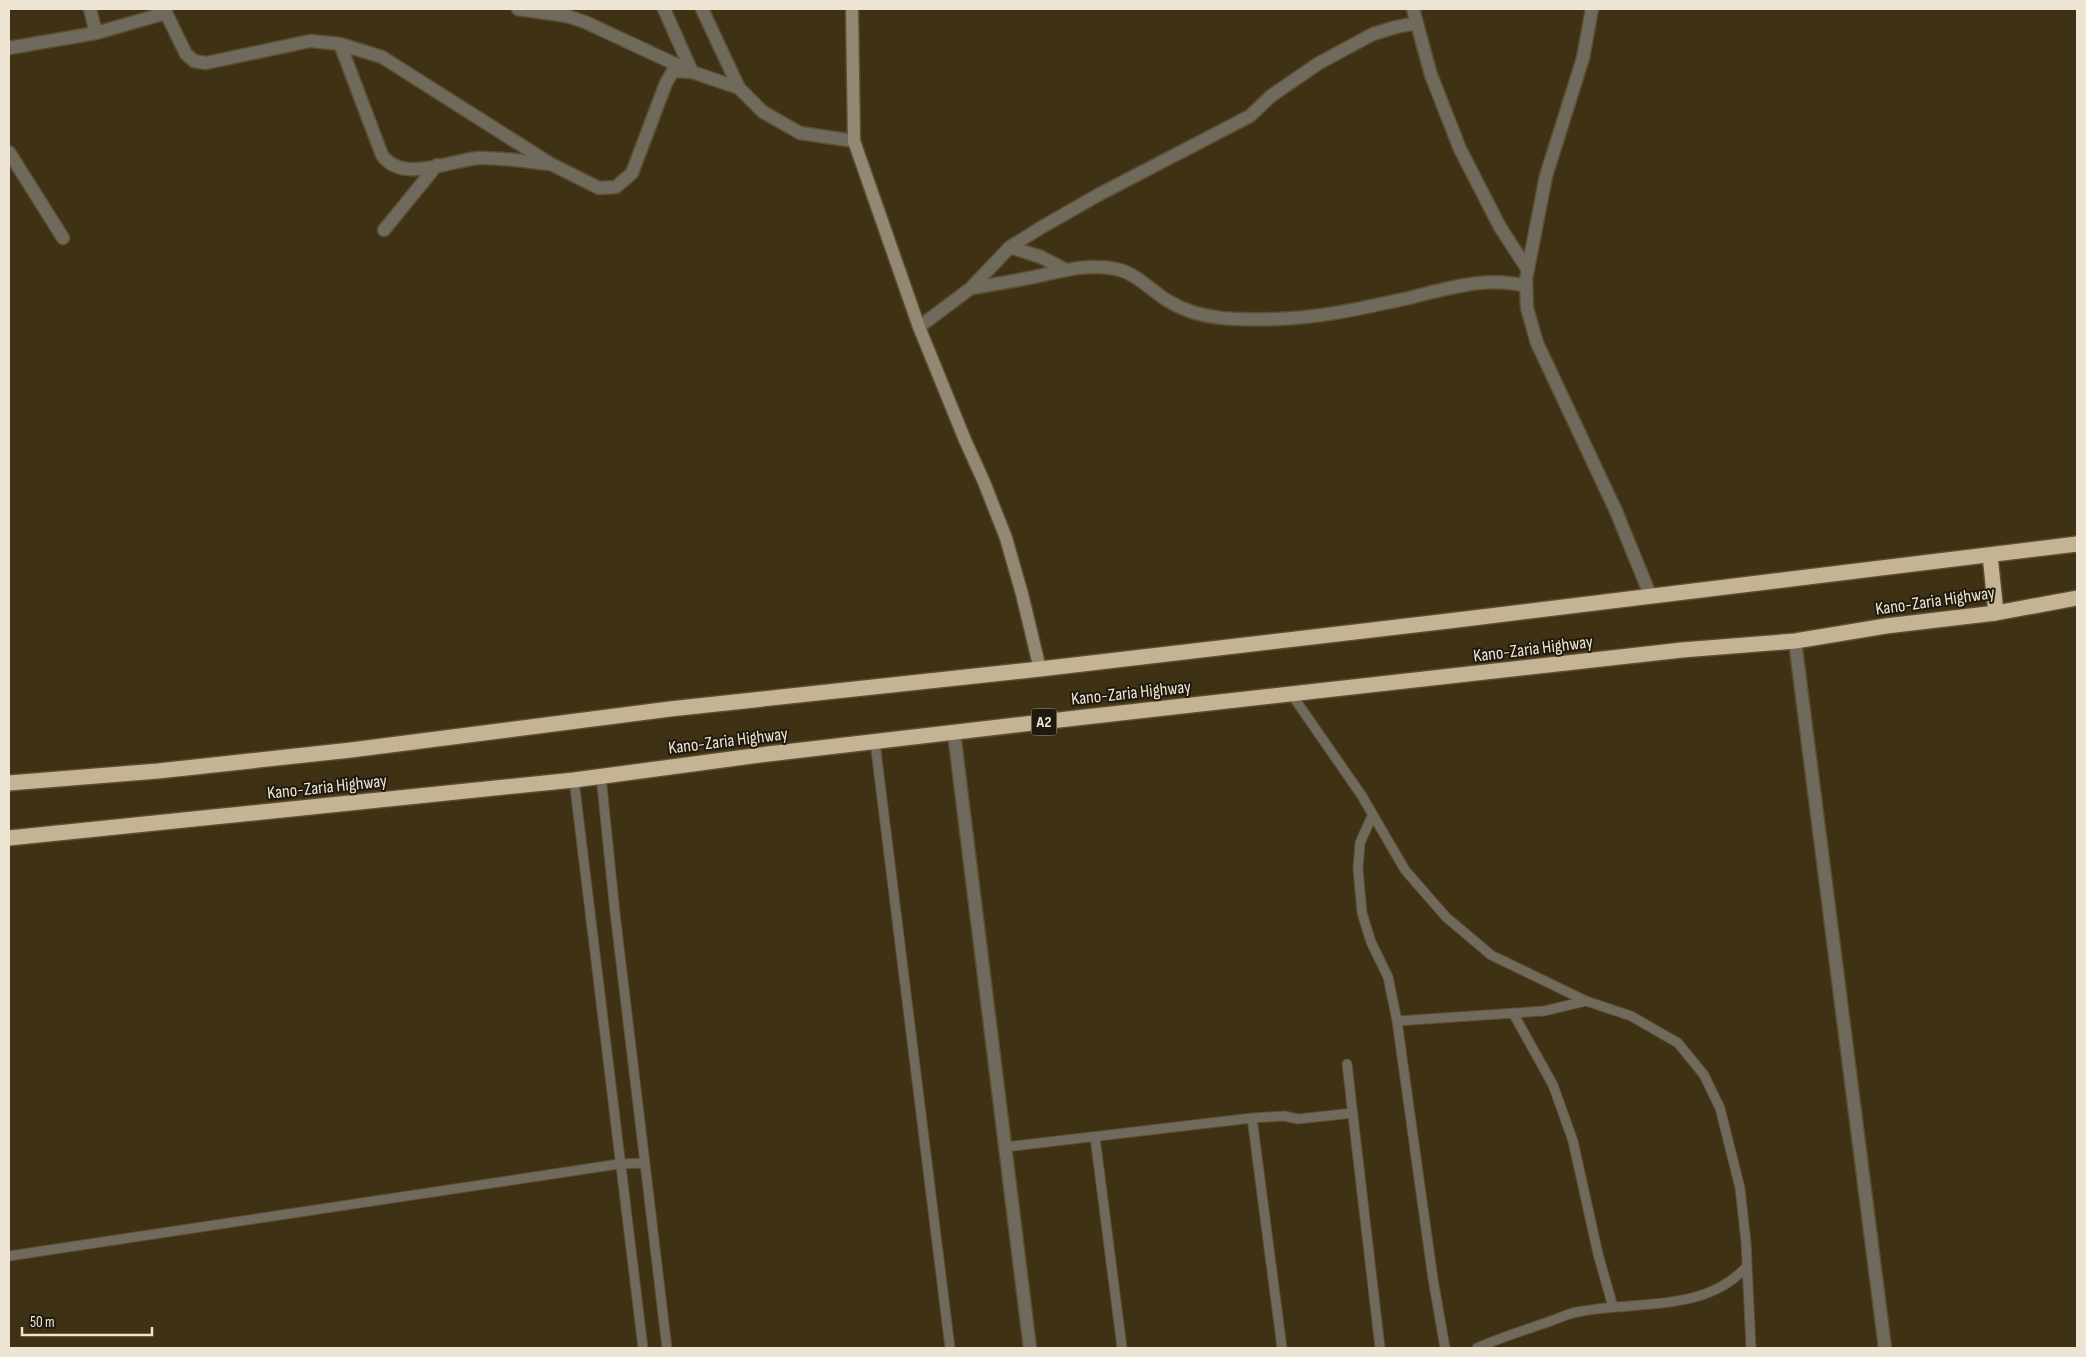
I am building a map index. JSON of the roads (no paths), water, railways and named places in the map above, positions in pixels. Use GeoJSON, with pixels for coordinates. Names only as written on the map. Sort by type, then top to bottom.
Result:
{"type":"FeatureCollection","features":[{"type":"Feature","properties":{"kind":"highway","name":"Kano-Zaria Highway"},"geometry":{"type":"LineString","coordinates":[[9,783],[158,772],[670,709],[1040,669],[1651,597],[2077,544]]}},
{"type":"Feature","properties":{"kind":"highway"},"geometry":{"type":"LineString","coordinates":[[1990,555],[1996,613]]}},
{"type":"Feature","properties":{"kind":"highway","name":"Kano-Zaria Highway"},"geometry":{"type":"LineString","coordinates":[[9,838],[574,780],[1085,717],[1682,650],[1795,641],[1886,626],[1996,613],[2077,598]]}},
{"type":"Feature","properties":{"kind":"street"},"geometry":{"type":"LineString","coordinates":[[90,9],[96,34]]}},
{"type":"Feature","properties":{"kind":"street"},"geometry":{"type":"LineString","coordinates":[[518,9],[566,16],[585,22],[692,72],[739,88]]}},
{"type":"Feature","properties":{"kind":"street"},"geometry":{"type":"LineString","coordinates":[[664,9],[692,72]]}},
{"type":"Feature","properties":{"kind":"street"},"geometry":{"type":"LineString","coordinates":[[702,9],[739,88],[763,112],[800,133],[854,141]]}},
{"type":"Feature","properties":{"kind":"street"},"geometry":{"type":"LineString","coordinates":[[852,9],[854,141],[919,327],[1006,538],[1040,669]]}},
{"type":"Feature","properties":{"kind":"street"},"geometry":{"type":"LineString","coordinates":[[1592,9],[1583,58],[1546,176],[1528,270],[1526,286],[1527,308],[1537,343],[1616,512],[1651,597]]}},
{"type":"Feature","properties":{"kind":"street"},"geometry":{"type":"LineString","coordinates":[[10,44],[96,34],[165,11],[186,54],[194,61],[206,63],[310,41],[340,44],[382,57],[551,164],[599,188],[616,187],[632,173],[666,83],[673,71],[692,72]]}},
{"type":"Feature","properties":{"kind":"street"},"geometry":{"type":"LineString","coordinates":[[919,327],[971,288],[1010,247],[1098,195],[1250,116],[1271,96],[1319,63],[1415,12],[1431,75],[1460,148],[1500,227],[1528,270]]}},
{"type":"Feature","properties":{"kind":"street"},"geometry":{"type":"LineString","coordinates":[[340,44],[382,155],[387,162],[401,169],[414,170],[480,158],[551,164]]}},
{"type":"Feature","properties":{"kind":"street"},"geometry":{"type":"LineString","coordinates":[[9,152],[63,238]]}},
{"type":"Feature","properties":{"kind":"street"},"geometry":{"type":"LineString","coordinates":[[384,230],[437,166]]}},
{"type":"Feature","properties":{"kind":"street"},"geometry":{"type":"LineString","coordinates":[[1010,247],[1041,257],[1066,270]]}},
{"type":"Feature","properties":{"kind":"street"},"geometry":{"type":"LineString","coordinates":[[971,288],[1066,270],[1100,266],[1118,269],[1136,277],[1172,304],[1213,317],[1279,319],[1340,311],[1453,287],[1502,281],[1526,286]]}},
{"type":"Feature","properties":{"kind":"street"},"geometry":{"type":"LineString","coordinates":[[1795,641],[1884,1348]]}},
{"type":"Feature","properties":{"kind":"street"},"geometry":{"type":"LineString","coordinates":[[954,733],[1030,1348]]}},
{"type":"Feature","properties":{"kind":"lane"},"geometry":{"type":"LineString","coordinates":[[1292,695],[1356,788],[1405,870],[1446,916],[1491,955],[1586,1001],[1631,1016],[1678,1043],[1704,1075],[1720,1108],[1740,1188],[1747,1266],[1751,1348]]}},
{"type":"Feature","properties":{"kind":"lane"},"geometry":{"type":"LineString","coordinates":[[876,742],[950,1348]]}},
{"type":"Feature","properties":{"kind":"lane"},"geometry":{"type":"LineString","coordinates":[[600,776],[667,1348]]}},
{"type":"Feature","properties":{"kind":"lane"},"geometry":{"type":"LineString","coordinates":[[574,780],[643,1348]]}},
{"type":"Feature","properties":{"kind":"lane"},"geometry":{"type":"LineString","coordinates":[[1372,816],[1360,843],[1358,869],[1362,913],[1371,942],[1388,977],[1397,1021],[1433,1278],[1445,1348]]}},
{"type":"Feature","properties":{"kind":"lane"},"geometry":{"type":"LineString","coordinates":[[1397,1021],[1544,1011],[1586,1001]]}},
{"type":"Feature","properties":{"kind":"lane"},"geometry":{"type":"LineString","coordinates":[[1513,1013],[1553,1086],[1573,1141],[1598,1254],[1613,1307]]}},
{"type":"Feature","properties":{"kind":"lane"},"geometry":{"type":"LineString","coordinates":[[1347,1064],[1380,1348]]}},
{"type":"Feature","properties":{"kind":"lane"},"geometry":{"type":"LineString","coordinates":[[1005,1147],[1252,1118],[1284,1116],[1298,1119],[1353,1114]]}},
{"type":"Feature","properties":{"kind":"lane"},"geometry":{"type":"LineString","coordinates":[[1252,1118],[1282,1348]]}},
{"type":"Feature","properties":{"kind":"lane"},"geometry":{"type":"LineString","coordinates":[[1094,1137],[1122,1348]]}},
{"type":"Feature","properties":{"kind":"lane"},"geometry":{"type":"LineString","coordinates":[[9,1256],[620,1164],[644,1163]]}},
{"type":"Feature","properties":{"kind":"lane"},"geometry":{"type":"LineString","coordinates":[[1476,1348],[1495,1339],[1577,1312],[1672,1302],[1704,1295],[1737,1278],[1747,1266]]}}]}
